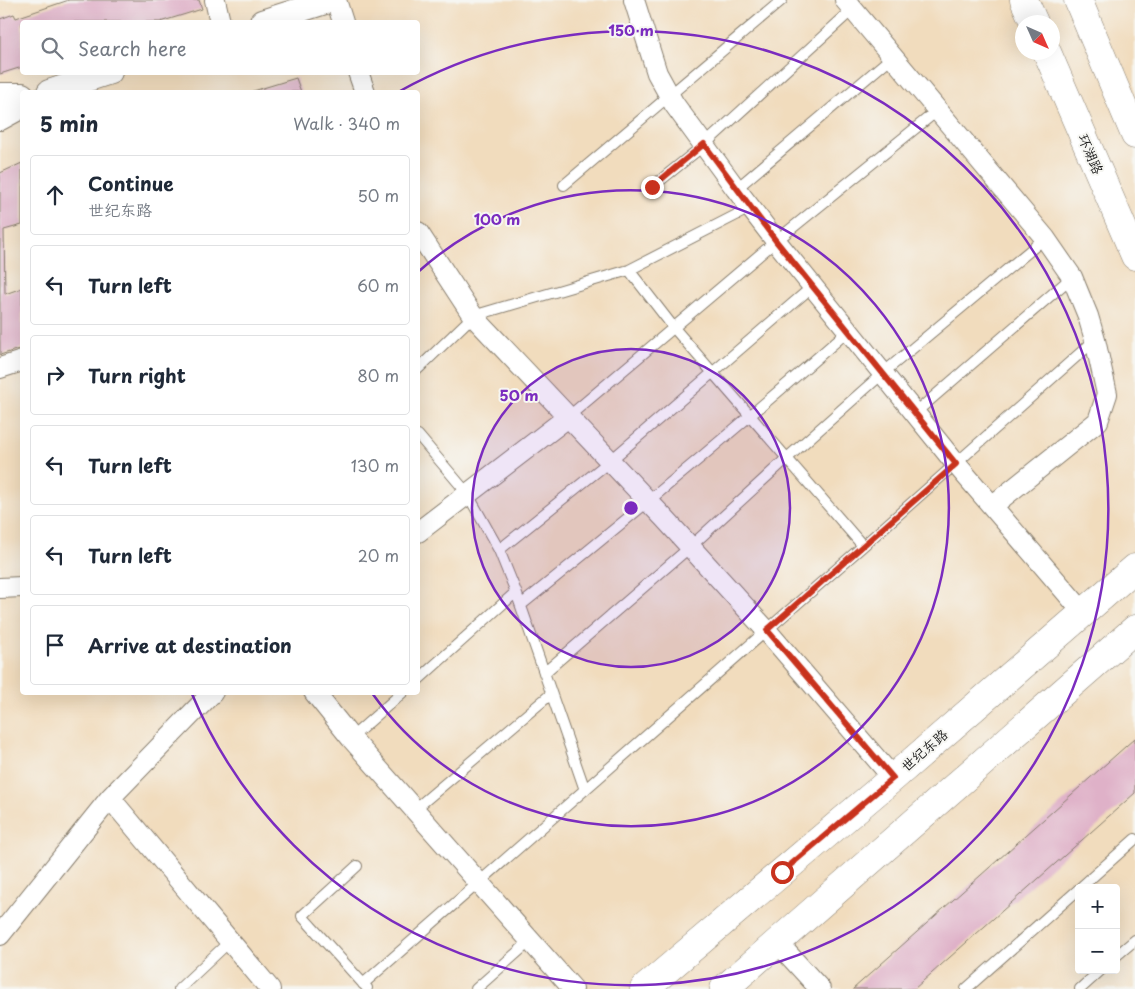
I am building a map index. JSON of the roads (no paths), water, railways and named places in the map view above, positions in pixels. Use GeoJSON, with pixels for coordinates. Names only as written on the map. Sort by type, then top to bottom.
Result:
{"type":"FeatureCollection","features":[{"type":"Feature","properties":{"kind":"main road"},"geometry":{"type":"LineString","coordinates":[[1024,0],[1031,15]]}},
{"type":"Feature","properties":{"kind":"main road"},"geometry":{"type":"LineString","coordinates":[[1078,0],[1135,135]]}},
{"type":"Feature","properties":{"kind":"main road","name":"环湖路"},"geometry":{"type":"LineString","coordinates":[[1050,60],[1135,256]]}},
{"type":"Feature","properties":{"kind":"main road","name":"世纪东路"},"geometry":{"type":"LineString","coordinates":[[644,989],[893,778],[1135,568]]}},
{"type":"Feature","properties":{"kind":"main road"},"geometry":{"type":"LineString","coordinates":[[724,989],[1135,629]]}},
{"type":"Feature","properties":{"kind":"street"},"geometry":{"type":"LineString","coordinates":[[215,0],[220,20]]}},
{"type":"Feature","properties":{"kind":"street"},"geometry":{"type":"LineString","coordinates":[[268,20],[331,0]]}},
{"type":"Feature","properties":{"kind":"street"},"geometry":{"type":"LineString","coordinates":[[336,0],[341,20]]}},
{"type":"Feature","properties":{"kind":"street"},"geometry":{"type":"LineString","coordinates":[[634,0],[657,72],[670,96],[736,189],[956,464],[1083,612]]}},
{"type":"Feature","properties":{"kind":"street"},"geometry":{"type":"LineString","coordinates":[[849,5],[1045,238],[1072,277],[1088,316],[1095,340],[1107,394],[1098,421],[992,506]]}},
{"type":"Feature","properties":{"kind":"street"},"geometry":{"type":"LineString","coordinates":[[55,90],[101,75]]}},
{"type":"Feature","properties":{"kind":"street"},"geometry":{"type":"LineString","coordinates":[[359,75],[364,90]]}},
{"type":"Feature","properties":{"kind":"street"},"geometry":{"type":"LineString","coordinates":[[0,95],[20,95]]}},
{"type":"Feature","properties":{"kind":"street"},"geometry":{"type":"LineString","coordinates":[[0,108],[20,102]]}},
{"type":"Feature","properties":{"kind":"street"},"geometry":{"type":"LineString","coordinates":[[0,118],[20,107]]}},
{"type":"Feature","properties":{"kind":"street"},"geometry":{"type":"LineString","coordinates":[[420,235],[472,316],[649,502],[767,630],[893,778]]}},
{"type":"Feature","properties":{"kind":"street"},"geometry":{"type":"LineString","coordinates":[[0,368],[20,362]]}},
{"type":"Feature","properties":{"kind":"street"},"geometry":{"type":"LineString","coordinates":[[420,530],[568,417]]}},
{"type":"Feature","properties":{"kind":"street"},"geometry":{"type":"LineString","coordinates":[[0,588],[20,587]]}},
{"type":"Feature","properties":{"kind":"street"},"geometry":{"type":"LineString","coordinates":[[0,935],[110,798],[210,695]]}},
{"type":"Feature","properties":{"kind":"street"},"geometry":{"type":"LineString","coordinates":[[316,695],[351,738],[529,942],[573,989]]}},
{"type":"Feature","properties":{"kind":"street"},"geometry":{"type":"LineString","coordinates":[[110,798],[270,989]]}},
{"type":"Feature","properties":{"kind":"street"},"geometry":{"type":"LineString","coordinates":[[777,942],[820,989]]}},
{"type":"Feature","properties":{"kind":"lane"},"geometry":{"type":"LineString","coordinates":[[564,185],[782,0]]}},
{"type":"Feature","properties":{"kind":"lane"},"geometry":{"type":"LineString","coordinates":[[652,187],[704,144],[849,5]]}},
{"type":"Feature","properties":{"kind":"lane"},"geometry":{"type":"LineString","coordinates":[[736,189],[893,56]]}},
{"type":"Feature","properties":{"kind":"lane"},"geometry":{"type":"LineString","coordinates":[[568,417],[776,241],[938,110]]}},
{"type":"Feature","properties":{"kind":"lane"},"geometry":{"type":"LineString","coordinates":[[420,367],[472,316],[629,270],[750,208]]}},
{"type":"Feature","properties":{"kind":"lane"},"geometry":{"type":"LineString","coordinates":[[544,673],[690,547],[884,373],[1045,238]]}},
{"type":"Feature","properties":{"kind":"lane"},"geometry":{"type":"LineString","coordinates":[[629,270],[712,374],[751,416],[786,459],[863,546]]}},
{"type":"Feature","properties":{"kind":"lane"},"geometry":{"type":"LineString","coordinates":[[915,413],[1072,277]]}},
{"type":"Feature","properties":{"kind":"lane"},"geometry":{"type":"LineString","coordinates":[[499,550],[610,461],[813,286]]}},
{"type":"Feature","properties":{"kind":"lane"},"geometry":{"type":"LineString","coordinates":[[521,605],[649,502],[848,331]]}},
{"type":"Feature","properties":{"kind":"lane"},"geometry":{"type":"LineString","coordinates":[[357,866],[302,916],[366,986],[478,883],[1095,340]]}},
{"type":"Feature","properties":{"kind":"lane"},"geometry":{"type":"LineString","coordinates":[[420,437],[467,493],[499,550],[521,605],[585,790]]}},
{"type":"Feature","properties":{"kind":"lane"},"geometry":{"type":"LineString","coordinates":[[420,678],[516,592]]}},
{"type":"Feature","properties":{"kind":"lane"},"geometry":{"type":"LineString","coordinates":[[414,810],[551,694]]}},
{"type":"Feature","properties":{"kind":"lane"},"geometry":{"type":"LineString","coordinates":[[351,738],[400,695]]}},
{"type":"Feature","properties":{"kind":"lane"},"geometry":{"type":"LineString","coordinates":[[1084,884],[1135,839]]}},
{"type":"Feature","properties":{"kind":"lane"},"geometry":{"type":"LineString","coordinates":[[966,989],[1075,892]]}},
{"type":"Feature","properties":{"kind":"lane"},"geometry":{"type":"LineString","coordinates":[[1120,953],[1135,940]]}},
{"type":"Feature","properties":{"kind":"lane"},"geometry":{"type":"LineString","coordinates":[[178,989],[229,942]]}},
{"type":"Feature","properties":{"kind":"lane"},"geometry":{"type":"LineString","coordinates":[[476,989],[529,942]]}},
{"type":"Feature","properties":{"kind":"lane"},"geometry":{"type":"LineString","coordinates":[[1080,989],[1097,974]]}}]}
